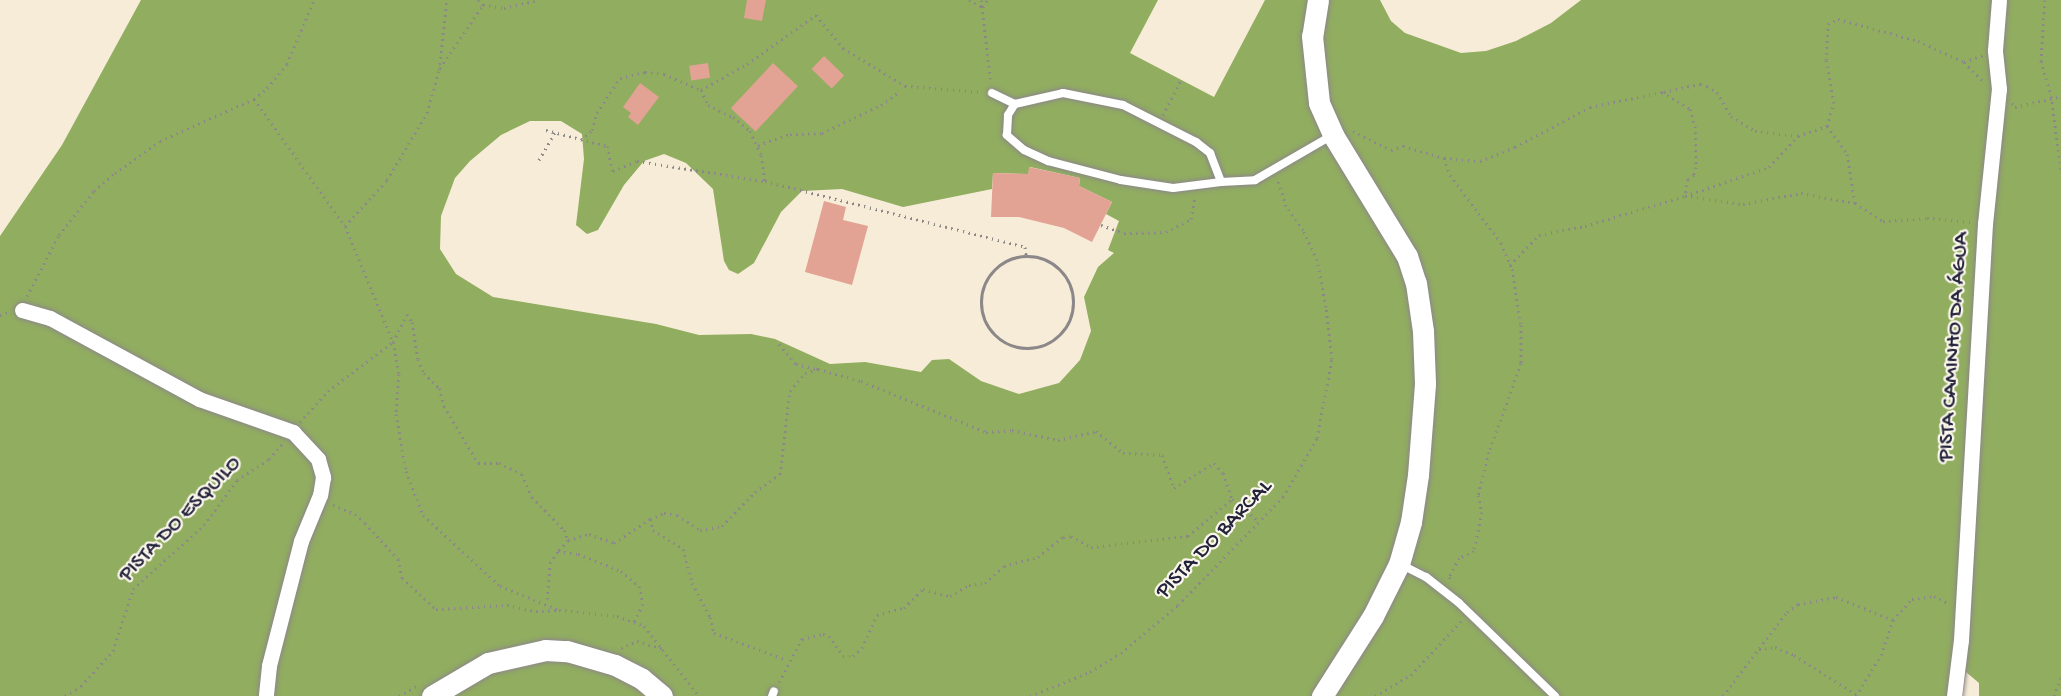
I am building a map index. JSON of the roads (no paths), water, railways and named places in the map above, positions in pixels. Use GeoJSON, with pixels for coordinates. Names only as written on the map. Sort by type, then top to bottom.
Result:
{"type":"FeatureCollection","features":[{"type":"Feature","properties":{"kind":"street"},"geometry":{"type":"LineString","coordinates":[[1318,0],[1312,36],[1319,103],[1333,135],[1395,232],[1418,293],[1423,331],[1424,430],[1411,522],[1399,564],[1373,616],[1322,696]]}},
{"type":"Feature","properties":{"kind":"street","name":"PISTA CAMINHO DA ÁGUA"},"geometry":{"type":"LineString","coordinates":[[1954,696],[1962,610],[1985,224],[1999,89],[1995,50],[1999,0]]}},
{"type":"Feature","properties":{"kind":"street"},"geometry":{"type":"LineString","coordinates":[[22,310],[50,318],[200,399],[293,432],[318,459],[323,477],[320,495],[301,541],[269,666],[266,696]]}},
{"type":"Feature","properties":{"kind":"street"},"geometry":{"type":"LineString","coordinates":[[432,696],[488,663],[545,650],[567,651],[615,665],[642,679],[662,696]]}},
{"type":"Feature","properties":{"kind":"lane"},"geometry":{"type":"LineString","coordinates":[[992,93],[1015,104],[1063,93],[1088,95],[1159,122],[1210,153],[1221,182]]}},
{"type":"Feature","properties":{"kind":"lane"},"geometry":{"type":"LineString","coordinates":[[1015,104],[1008,115],[1007,135],[1024,150],[1121,180],[1173,188],[1255,180],[1333,135]]}},
{"type":"Feature","properties":{"kind":"lane"},"geometry":{"type":"LineString","coordinates":[[1399,564],[1426,577],[1459,603],[1467,614],[1555,696]]}}]}
